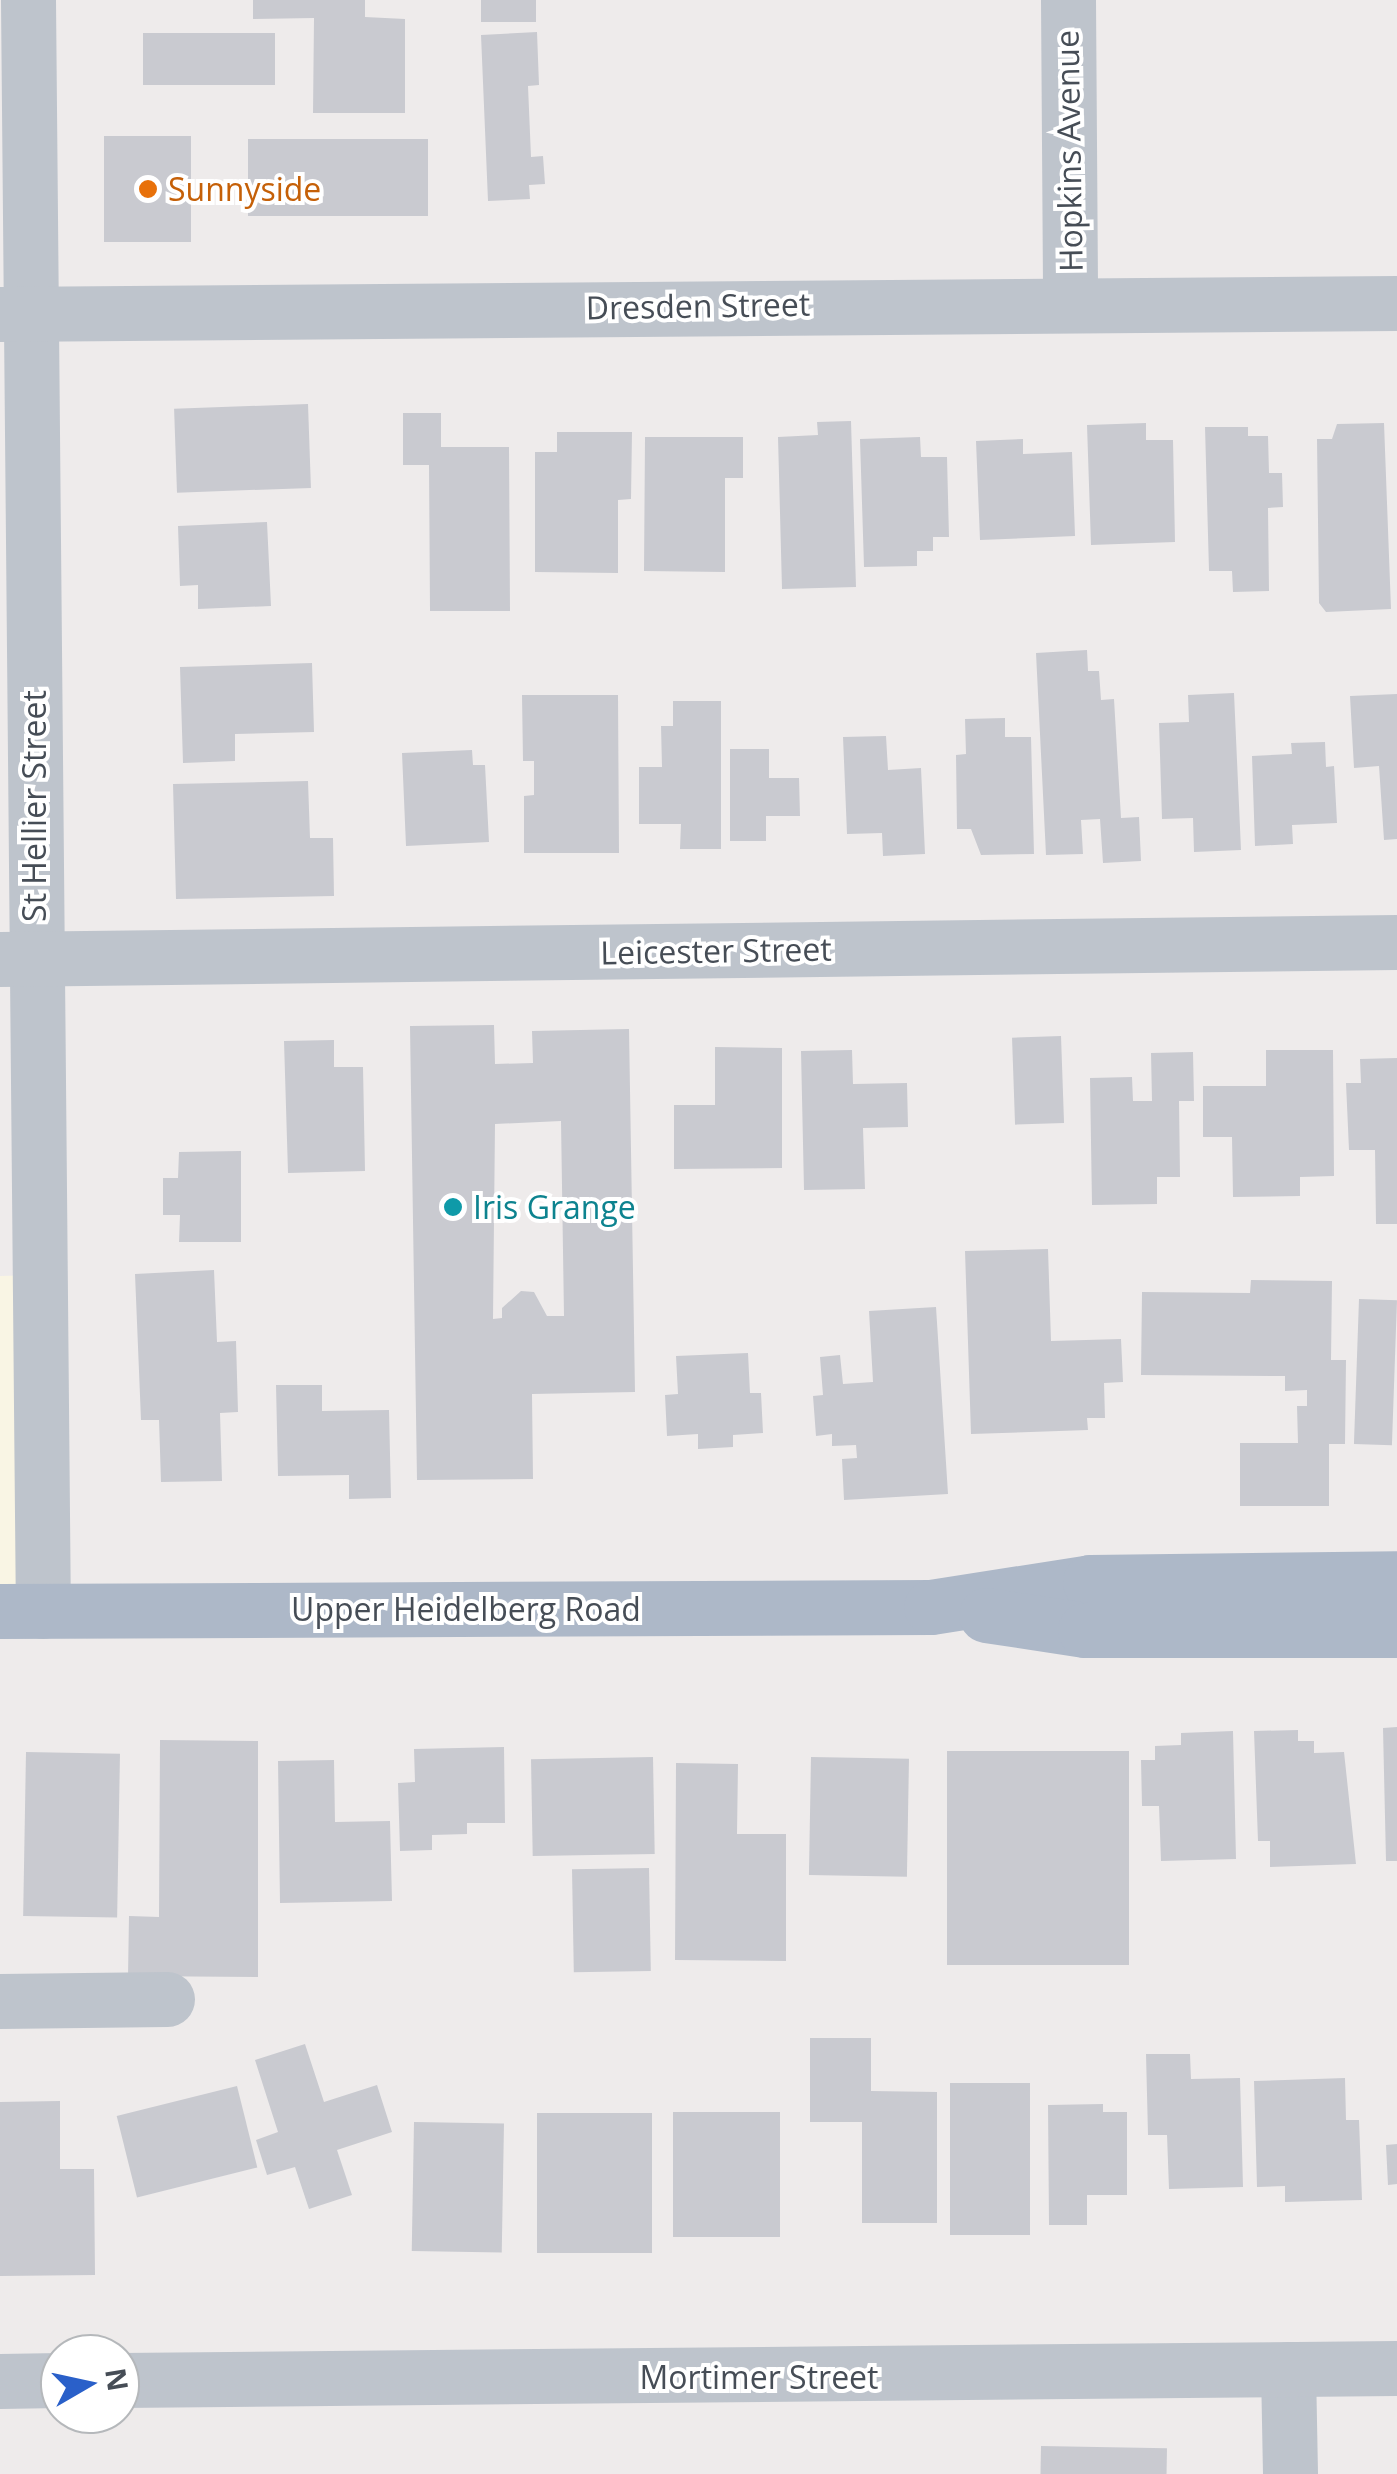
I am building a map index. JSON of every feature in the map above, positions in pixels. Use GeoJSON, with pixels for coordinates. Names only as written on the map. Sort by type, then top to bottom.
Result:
{"type":"FeatureCollection","features":[{"type":"Feature","properties":{"kind":"main road","name":"Upper Heidelberg Road"},"geometry":{"type":"LineString","coordinates":[[21,1611],[932,1607],[1090,1582],[1397,1578]]}},
{"type":"Feature","properties":{"kind":"main road","name":"Upper Heidelberg Road"},"geometry":{"type":"LineString","coordinates":[[932,1607],[1085,1630],[1397,1630]]}},
{"type":"Feature","properties":{"kind":"street","name":"St Hellier Street"},"geometry":{"type":"LineString","coordinates":[[21,1611],[15,314],[28,0]]}},
{"type":"Feature","properties":{"kind":"street","name":"Hopkins Avenue"},"geometry":{"type":"LineString","coordinates":[[1068,0],[1070,302]]}},
{"type":"Feature","properties":{"kind":"street","name":"Dresden Street"},"geometry":{"type":"LineString","coordinates":[[15,314],[1070,302],[1397,304]]}},
{"type":"Feature","properties":{"kind":"street","name":"Leicester Street"},"geometry":{"type":"LineString","coordinates":[[18,959],[1397,942]]}},
{"type":"Feature","properties":{"kind":"street"},"geometry":{"type":"LineString","coordinates":[[0,2002],[167,1999]]}},
{"type":"Feature","properties":{"kind":"street","name":"Mortimer Street"},"geometry":{"type":"LineString","coordinates":[[140,2380],[1397,2368]]}},
{"type":"Feature","properties":{"kind":"street"},"geometry":{"type":"LineString","coordinates":[[1288,2369],[1290,2474]]}},
{"type":"Feature","properties":{"kind":"street"},"geometry":{"type":"LineString","coordinates":[[0,2381],[40,2380]]}},
{"type":"Feature","properties":{"kind":"shaded area"},"geometry":{"type":"Polygon","coordinates":[[[37,1275],[43,1611],[0,1611],[0,1276],[37,1275]]]}},
{"type":"Feature","properties":{"kind":"building"},"geometry":{"type":"Polygon","coordinates":[[[253,0],[365,0],[365,17],[405,19],[405,113],[313,113],[314,18],[253,19],[253,0]]]}},
{"type":"Feature","properties":{"kind":"building"},"geometry":{"type":"Polygon","coordinates":[[[481,0],[536,0],[536,22],[481,22],[481,0]]]}},
{"type":"Feature","properties":{"kind":"building"},"geometry":{"type":"Polygon","coordinates":[[[537,32],[539,85],[528,86],[531,157],[543,156],[545,184],[529,185],[530,199],[488,201],[481,35],[537,32]]]}},
{"type":"Feature","properties":{"kind":"building"},"geometry":{"type":"Polygon","coordinates":[[[143,33],[275,33],[275,85],[143,85],[143,33]]]}},
{"type":"Feature","properties":{"kind":"building","name":"Sunnyside"},"geometry":{"type":"Polygon","coordinates":[[[104,136],[191,136],[191,242],[104,242],[104,136]]]}},
{"type":"Feature","properties":{"kind":"building"},"geometry":{"type":"Polygon","coordinates":[[[248,139],[428,139],[428,216],[248,216],[248,139]]]}},
{"type":"Feature","properties":{"kind":"building"},"geometry":{"type":"Polygon","coordinates":[[[308,404],[311,488],[177,493],[174,409],[308,404]]]}},
{"type":"Feature","properties":{"kind":"building"},"geometry":{"type":"Polygon","coordinates":[[[403,413],[441,413],[441,447],[509,447],[510,611],[430,611],[429,465],[403,465],[403,413]]]}},
{"type":"Feature","properties":{"kind":"building"},"geometry":{"type":"Polygon","coordinates":[[[851,421],[856,587],[782,589],[778,437],[818,435],[817,422],[851,421]]]}},
{"type":"Feature","properties":{"kind":"building"},"geometry":{"type":"Polygon","coordinates":[[[1146,423],[1146,440],[1173,440],[1175,542],[1091,545],[1087,425],[1146,423]]]}},
{"type":"Feature","properties":{"kind":"building"},"geometry":{"type":"Polygon","coordinates":[[[1384,423],[1391,609],[1326,612],[1319,603],[1317,439],[1332,439],[1337,424],[1384,423]]]}},
{"type":"Feature","properties":{"kind":"building"},"geometry":{"type":"Polygon","coordinates":[[[1205,427],[1248,427],[1248,436],[1268,436],[1269,473],[1282,473],[1283,507],[1268,508],[1269,591],[1233,592],[1232,571],[1209,571],[1205,427]]]}},
{"type":"Feature","properties":{"kind":"building"},"geometry":{"type":"Polygon","coordinates":[[[557,432],[632,432],[631,499],[618,500],[618,573],[535,572],[535,452],[557,452],[557,432]]]}},
{"type":"Feature","properties":{"kind":"building"},"geometry":{"type":"Polygon","coordinates":[[[645,437],[743,437],[743,478],[725,478],[725,572],[644,571],[645,437]]]}},
{"type":"Feature","properties":{"kind":"building"},"geometry":{"type":"Polygon","coordinates":[[[920,437],[921,457],[947,457],[949,537],[933,537],[933,551],[917,551],[917,566],[864,567],[860,439],[920,437]]]}},
{"type":"Feature","properties":{"kind":"building"},"geometry":{"type":"Polygon","coordinates":[[[1023,439],[1023,454],[1072,452],[1075,536],[980,540],[976,441],[1023,439]]]}},
{"type":"Feature","properties":{"kind":"building"},"geometry":{"type":"Polygon","coordinates":[[[267,522],[271,606],[198,609],[198,585],[180,586],[178,526],[267,522]]]}},
{"type":"Feature","properties":{"kind":"building"},"geometry":{"type":"Polygon","coordinates":[[[1087,650],[1088,671],[1099,671],[1101,700],[1114,699],[1121,818],[1139,817],[1141,861],[1103,863],[1100,819],[1081,820],[1083,854],[1046,855],[1036,653],[1087,650]]]}},
{"type":"Feature","properties":{"kind":"building"},"geometry":{"type":"Polygon","coordinates":[[[312,663],[314,732],[235,734],[235,761],[183,763],[180,667],[312,663]]]}},
{"type":"Feature","properties":{"kind":"building"},"geometry":{"type":"Polygon","coordinates":[[[1234,693],[1241,850],[1194,852],[1193,818],[1162,819],[1159,723],[1189,722],[1188,695],[1234,693]]]}},
{"type":"Feature","properties":{"kind":"building"},"geometry":{"type":"Polygon","coordinates":[[[1397,694],[1397,839],[1384,840],[1379,766],[1354,768],[1350,696],[1397,694]]]}},
{"type":"Feature","properties":{"kind":"building"},"geometry":{"type":"Polygon","coordinates":[[[522,695],[618,695],[619,853],[524,853],[524,796],[534,795],[534,761],[523,761],[522,695]]]}},
{"type":"Feature","properties":{"kind":"building"},"geometry":{"type":"Polygon","coordinates":[[[673,701],[721,701],[721,849],[680,849],[681,824],[639,824],[639,767],[662,767],[661,726],[673,726],[673,701]]]}},
{"type":"Feature","properties":{"kind":"building"},"geometry":{"type":"Polygon","coordinates":[[[1005,718],[1005,737],[1031,737],[1034,854],[981,855],[971,829],[957,829],[956,755],[966,754],[965,719],[1005,718]]]}},
{"type":"Feature","properties":{"kind":"building"},"geometry":{"type":"Polygon","coordinates":[[[886,736],[888,770],[921,768],[925,854],[883,856],[882,833],[847,834],[843,737],[886,736]]]}},
{"type":"Feature","properties":{"kind":"building"},"geometry":{"type":"Polygon","coordinates":[[[1325,742],[1326,767],[1334,766],[1337,823],[1292,825],[1293,844],[1255,846],[1252,756],[1292,754],[1291,743],[1325,742]]]}},
{"type":"Feature","properties":{"kind":"building"},"geometry":{"type":"Polygon","coordinates":[[[730,749],[769,749],[769,778],[799,778],[800,816],[766,816],[766,841],[730,841],[730,749]]]}},
{"type":"Feature","properties":{"kind":"building"},"geometry":{"type":"Polygon","coordinates":[[[472,750],[473,765],[485,765],[489,842],[406,846],[402,753],[472,750]]]}},
{"type":"Feature","properties":{"kind":"building"},"geometry":{"type":"Polygon","coordinates":[[[308,781],[310,838],[333,838],[334,896],[176,899],[173,784],[308,781]]]}},
{"type":"Feature","properties":{"kind":"building","name":"Iris Grange"},"geometry":{"type":"Polygon","coordinates":[[[494,1025],[495,1064],[533,1063],[532,1031],[629,1029],[635,1392],[532,1394],[533,1479],[417,1480],[410,1026],[494,1025]],[[561,1121],[495,1124],[493,1319],[502,1318],[502,1308],[521,1291],[534,1292],[547,1316],[564,1316],[561,1121]]]}},
{"type":"Feature","properties":{"kind":"building"},"geometry":{"type":"Polygon","coordinates":[[[1061,1036],[1064,1123],[1015,1125],[1012,1038],[1061,1036]]]}},
{"type":"Feature","properties":{"kind":"building"},"geometry":{"type":"Polygon","coordinates":[[[334,1040],[334,1067],[363,1067],[365,1171],[288,1173],[284,1041],[334,1040]]]}},
{"type":"Feature","properties":{"kind":"building"},"geometry":{"type":"Polygon","coordinates":[[[715,1047],[782,1048],[782,1168],[674,1169],[674,1105],[715,1105],[715,1047]]]}},
{"type":"Feature","properties":{"kind":"building"},"geometry":{"type":"Polygon","coordinates":[[[852,1050],[853,1084],[907,1083],[908,1127],[863,1128],[865,1189],[804,1190],[801,1051],[852,1050]]]}},
{"type":"Feature","properties":{"kind":"building"},"geometry":{"type":"Polygon","coordinates":[[[1266,1050],[1333,1050],[1334,1176],[1300,1177],[1300,1196],[1233,1197],[1232,1137],[1203,1137],[1203,1086],[1266,1086],[1266,1050]]]}},
{"type":"Feature","properties":{"kind":"building"},"geometry":{"type":"Polygon","coordinates":[[[1193,1052],[1194,1101],[1179,1101],[1180,1177],[1157,1177],[1157,1204],[1092,1205],[1090,1078],[1132,1077],[1133,1101],[1152,1101],[1151,1053],[1193,1052]]]}},
{"type":"Feature","properties":{"kind":"building"},"geometry":{"type":"Polygon","coordinates":[[[1397,1058],[1397,1224],[1376,1224],[1375,1150],[1349,1150],[1346,1083],[1361,1083],[1360,1059],[1397,1058]]]}},
{"type":"Feature","properties":{"kind":"building"},"geometry":{"type":"Polygon","coordinates":[[[241,1151],[241,1242],[179,1242],[180,1215],[163,1215],[163,1178],[178,1178],[179,1152],[241,1151]]]}},
{"type":"Feature","properties":{"kind":"building"},"geometry":{"type":"Polygon","coordinates":[[[1048,1249],[1051,1341],[1121,1339],[1123,1382],[1104,1383],[1105,1418],[1087,1418],[1088,1430],[971,1434],[965,1251],[1048,1249]]]}},
{"type":"Feature","properties":{"kind":"building"},"geometry":{"type":"Polygon","coordinates":[[[214,1270],[217,1342],[236,1341],[238,1412],[220,1413],[222,1481],[161,1482],[159,1420],[141,1420],[135,1274],[214,1270]]]}},
{"type":"Feature","properties":{"kind":"building"},"geometry":{"type":"Polygon","coordinates":[[[1251,1280],[1332,1281],[1331,1360],[1346,1360],[1345,1444],[1329,1444],[1329,1506],[1240,1506],[1240,1443],[1298,1443],[1297,1406],[1307,1406],[1307,1390],[1285,1391],[1285,1376],[1141,1375],[1142,1292],[1250,1293],[1251,1280]]]}},
{"type":"Feature","properties":{"kind":"building"},"geometry":{"type":"Polygon","coordinates":[[[1359,1299],[1397,1300],[1392,1445],[1354,1444],[1359,1299]]]}},
{"type":"Feature","properties":{"kind":"building"},"geometry":{"type":"Polygon","coordinates":[[[936,1307],[948,1494],[844,1500],[842,1459],[857,1458],[856,1445],[832,1446],[832,1434],[816,1436],[813,1396],[823,1395],[820,1357],[840,1355],[843,1384],[873,1382],[869,1311],[936,1307]]]}},
{"type":"Feature","properties":{"kind":"building"},"geometry":{"type":"Polygon","coordinates":[[[748,1353],[750,1393],[761,1393],[763,1433],[733,1435],[733,1447],[698,1449],[698,1434],[667,1436],[665,1395],[678,1394],[676,1356],[748,1353]]]}},
{"type":"Feature","properties":{"kind":"building"},"geometry":{"type":"Polygon","coordinates":[[[276,1385],[322,1385],[322,1411],[389,1410],[391,1498],[349,1499],[349,1475],[278,1476],[276,1385]]]}},
{"type":"Feature","properties":{"kind":"building"},"geometry":{"type":"Polygon","coordinates":[[[1397,1727],[1397,1861],[1386,1861],[1383,1728],[1397,1727]]]}},
{"type":"Feature","properties":{"kind":"building"},"geometry":{"type":"Polygon","coordinates":[[[1298,1730],[1298,1741],[1314,1741],[1314,1753],[1344,1752],[1356,1864],[1270,1867],[1270,1841],[1258,1841],[1254,1731],[1298,1730]]]}},
{"type":"Feature","properties":{"kind":"building"},"geometry":{"type":"Polygon","coordinates":[[[1233,1731],[1236,1859],[1161,1861],[1159,1806],[1142,1806],[1141,1760],[1155,1760],[1155,1746],[1181,1745],[1181,1733],[1233,1731]]]}},
{"type":"Feature","properties":{"kind":"building"},"geometry":{"type":"Polygon","coordinates":[[[160,1740],[258,1741],[258,1977],[128,1976],[129,1916],[159,1917],[160,1740]]]}},
{"type":"Feature","properties":{"kind":"building"},"geometry":{"type":"Polygon","coordinates":[[[504,1747],[505,1823],[467,1823],[467,1834],[432,1835],[432,1850],[400,1851],[398,1783],[415,1782],[414,1749],[504,1747]]]}},
{"type":"Feature","properties":{"kind":"building"},"geometry":{"type":"Polygon","coordinates":[[[947,1751],[1129,1751],[1129,1965],[947,1965],[947,1751]]]}},
{"type":"Feature","properties":{"kind":"building"},"geometry":{"type":"Polygon","coordinates":[[[26,1752],[120,1754],[117,1918],[23,1916],[26,1752]]]}},
{"type":"Feature","properties":{"kind":"building"},"geometry":{"type":"Polygon","coordinates":[[[653,1757],[655,1854],[533,1856],[531,1759],[653,1757]]]}},
{"type":"Feature","properties":{"kind":"building"},"geometry":{"type":"Polygon","coordinates":[[[811,1757],[909,1759],[907,1877],[809,1875],[811,1757]]]}},
{"type":"Feature","properties":{"kind":"building"},"geometry":{"type":"Polygon","coordinates":[[[334,1760],[335,1822],[390,1821],[392,1901],[280,1903],[278,1761],[334,1760]]]}},
{"type":"Feature","properties":{"kind":"building"},"geometry":{"type":"Polygon","coordinates":[[[676,1763],[738,1764],[737,1834],[786,1834],[786,1961],[675,1960],[676,1763]]]}},
{"type":"Feature","properties":{"kind":"building"},"geometry":{"type":"Polygon","coordinates":[[[649,1868],[651,1971],[574,1972],[572,1869],[649,1868]]]}},
{"type":"Feature","properties":{"kind":"building"},"geometry":{"type":"Polygon","coordinates":[[[810,2038],[871,2038],[871,2091],[937,2092],[937,2223],[862,2223],[862,2122],[810,2122],[810,2038]]]}},
{"type":"Feature","properties":{"kind":"building"},"geometry":{"type":"Polygon","coordinates":[[[305,2044],[324,2102],[377,2085],[392,2132],[337,2150],[352,2195],[309,2209],[295,2167],[267,2175],[256,2140],[278,2132],[255,2060],[305,2044]]]}},
{"type":"Feature","properties":{"kind":"building"},"geometry":{"type":"Polygon","coordinates":[[[1146,2054],[1190,2054],[1191,2079],[1240,2078],[1243,2187],[1169,2189],[1167,2135],[1148,2135],[1146,2054]]]}},
{"type":"Feature","properties":{"kind":"building"},"geometry":{"type":"Polygon","coordinates":[[[1345,2078],[1346,2120],[1359,2120],[1362,2200],[1285,2202],[1285,2186],[1257,2187],[1254,2081],[1345,2078]]]}},
{"type":"Feature","properties":{"kind":"building"},"geometry":{"type":"Polygon","coordinates":[[[950,2083],[1030,2083],[1030,2235],[950,2235],[950,2083]]]}},
{"type":"Feature","properties":{"kind":"building"},"geometry":{"type":"Polygon","coordinates":[[[237,2086],[257,2168],[137,2198],[117,2116],[237,2086]]]}},
{"type":"Feature","properties":{"kind":"building"},"geometry":{"type":"Polygon","coordinates":[[[60,2101],[60,2169],[94,2169],[95,2275],[0,2276],[0,2102],[60,2101]]]}},
{"type":"Feature","properties":{"kind":"building"},"geometry":{"type":"Polygon","coordinates":[[[1103,2104],[1103,2112],[1127,2112],[1127,2195],[1087,2195],[1087,2225],[1049,2225],[1048,2105],[1103,2104]]]}},
{"type":"Feature","properties":{"kind":"building"},"geometry":{"type":"Polygon","coordinates":[[[673,2112],[780,2112],[780,2237],[673,2237],[673,2112]]]}},
{"type":"Feature","properties":{"kind":"building"},"geometry":{"type":"Polygon","coordinates":[[[537,2113],[652,2113],[652,2253],[537,2253],[537,2113]]]}},
{"type":"Feature","properties":{"kind":"building"},"geometry":{"type":"Polygon","coordinates":[[[414,2122],[504,2124],[502,2253],[412,2251],[414,2122]]]}},
{"type":"Feature","properties":{"kind":"building"},"geometry":{"type":"Polygon","coordinates":[[[1397,2144],[1397,2184],[1388,2185],[1386,2145],[1397,2144]]]}},
{"type":"Feature","properties":{"kind":"building"},"geometry":{"type":"Polygon","coordinates":[[[1041,2446],[1167,2448],[1167,2474],[1041,2474],[1041,2446]]]}},
{"type":"Feature","properties":{"kind":"place","name":"Sunnyside"},"geometry":{"type":"Point","coordinates":[148,189]}},
{"type":"Feature","properties":{"kind":"place","name":"Iris Grange"},"geometry":{"type":"Point","coordinates":[453,1207]}}]}
